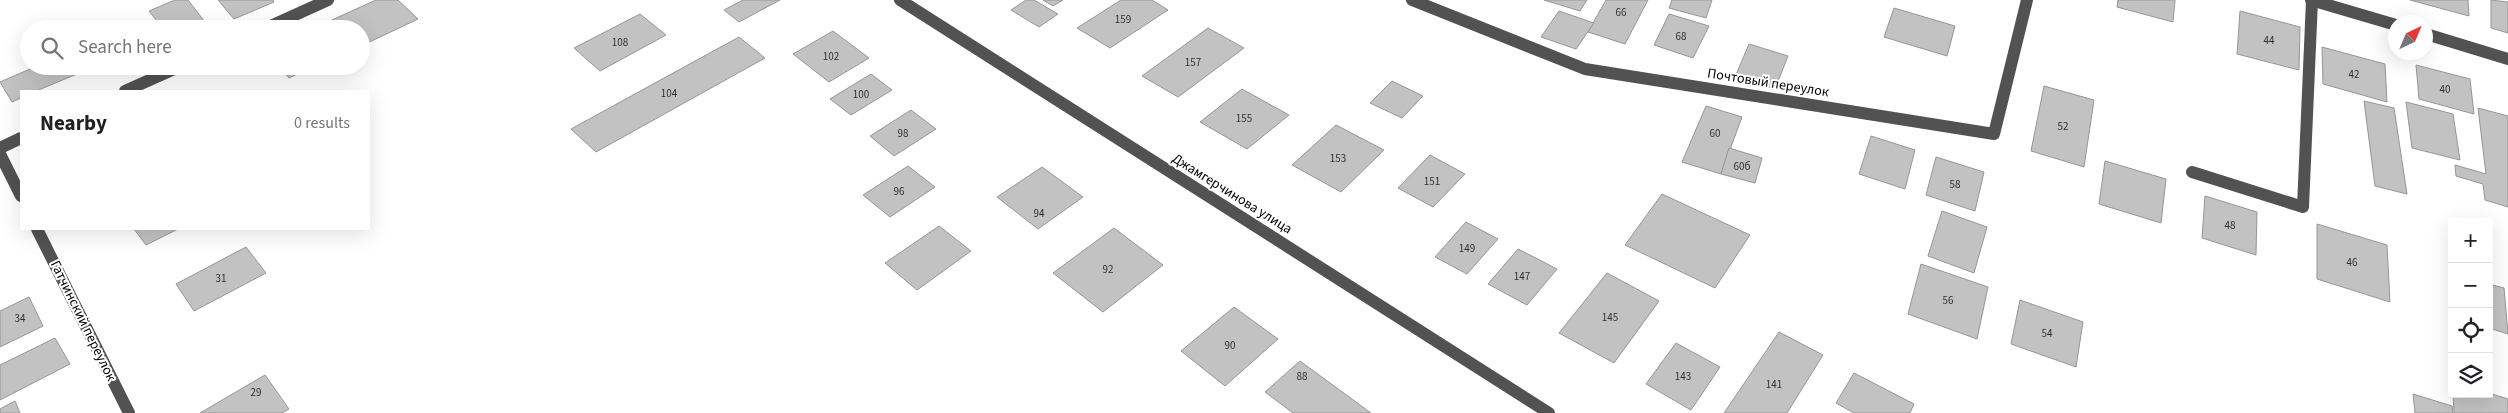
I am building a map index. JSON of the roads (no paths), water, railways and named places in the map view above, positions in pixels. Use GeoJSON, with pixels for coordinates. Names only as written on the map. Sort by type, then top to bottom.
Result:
{"type":"FeatureCollection","features":[{"type":"Feature","properties":{"kind":"street"},"geometry":{"type":"LineString","coordinates":[[284,20],[328,0]]}},
{"type":"Feature","properties":{"kind":"street","name":"Джамгерчинова улица"},"geometry":{"type":"LineString","coordinates":[[900,0],[1549,413]]}},
{"type":"Feature","properties":{"kind":"street","name":"Почтовый переулок"},"geometry":{"type":"LineString","coordinates":[[1412,0],[1585,69],[1994,134],[2027,0]]}},
{"type":"Feature","properties":{"kind":"street"},"geometry":{"type":"LineString","coordinates":[[2192,172],[2303,207],[2312,0],[2388,23]]}},
{"type":"Feature","properties":{"kind":"street"},"geometry":{"type":"LineString","coordinates":[[2433,36],[2508,59]]}},
{"type":"Feature","properties":{"kind":"street"},"geometry":{"type":"LineString","coordinates":[[127,90],[161,75]]}},
{"type":"Feature","properties":{"kind":"street"},"geometry":{"type":"LineString","coordinates":[[0,148],[20,138]]}},
{"type":"Feature","properties":{"kind":"street"},"geometry":{"type":"LineString","coordinates":[[0,154],[20,194]]}},
{"type":"Feature","properties":{"kind":"street","name":"Гатчинский переулок"},"geometry":{"type":"LineString","coordinates":[[38,230],[129,413]]}}]}
